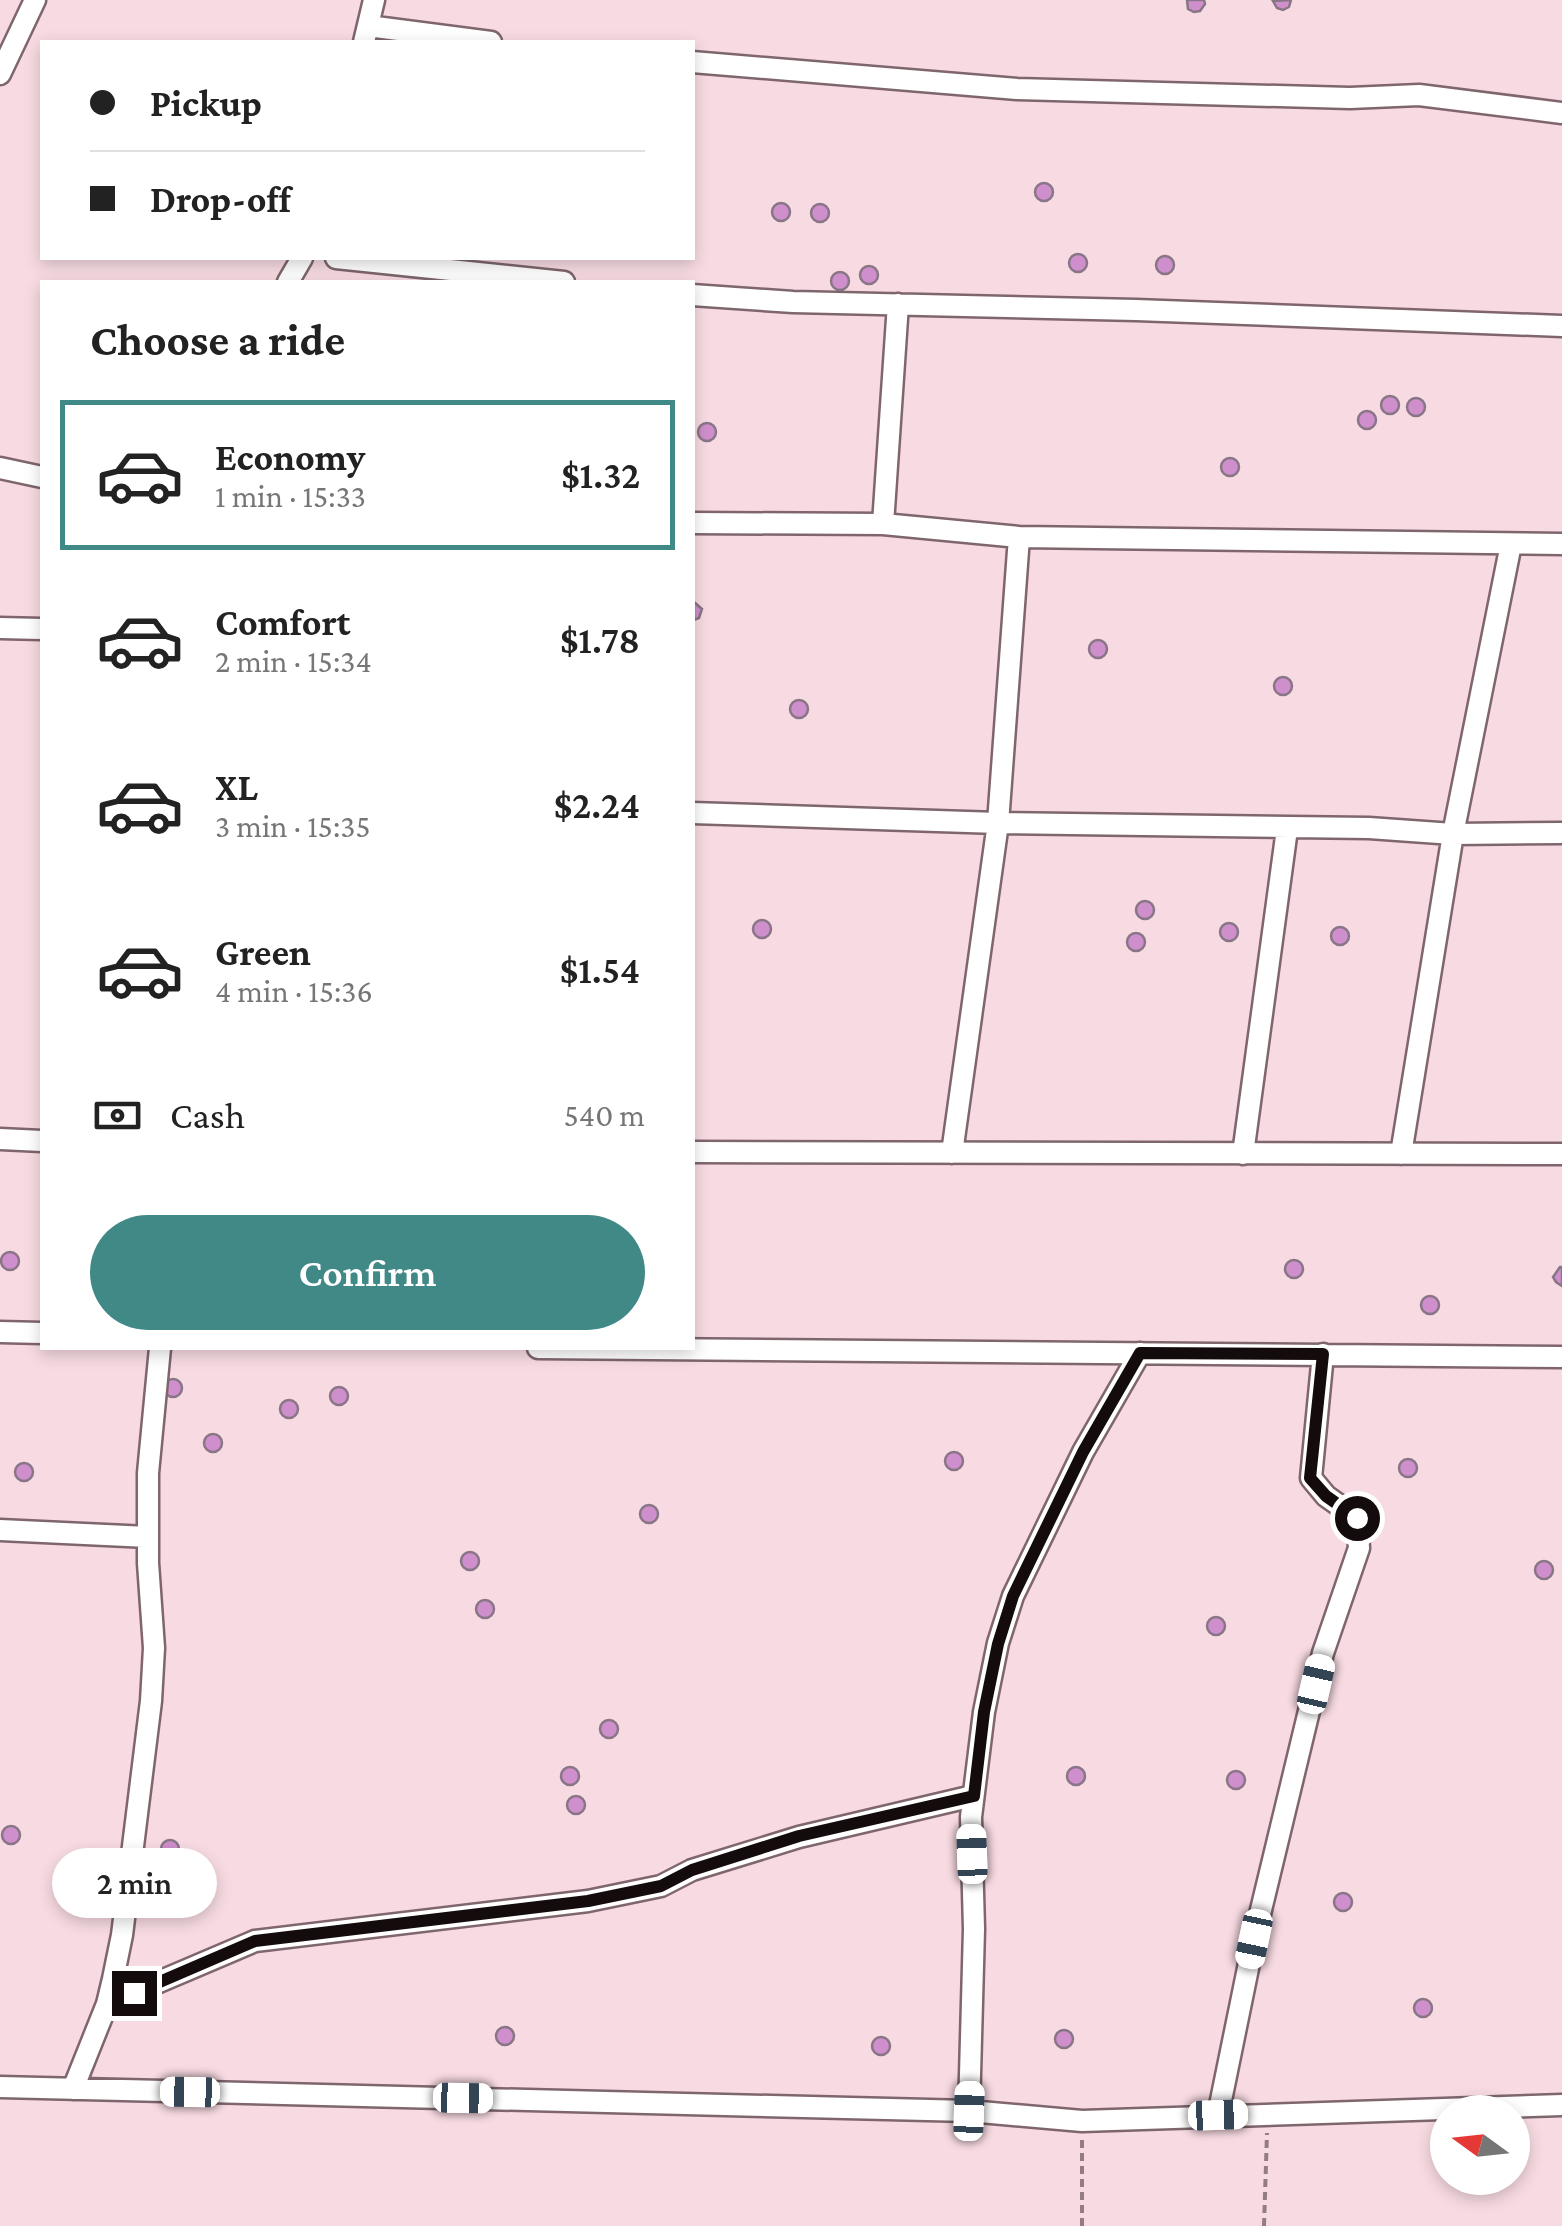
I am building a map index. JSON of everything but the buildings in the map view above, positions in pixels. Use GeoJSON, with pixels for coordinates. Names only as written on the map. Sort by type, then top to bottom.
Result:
{"type":"FeatureCollection","features":[{"type":"Feature","properties":{"kind":"street"},"geometry":{"type":"LineString","coordinates":[[0,74],[35,0]]}},
{"type":"Feature","properties":{"kind":"street"},"geometry":{"type":"LineString","coordinates":[[374,0],[366,34],[459,40]]}},
{"type":"Feature","properties":{"kind":"street"},"geometry":{"type":"LineString","coordinates":[[695,62],[1017,89],[1331,98],[1419,95],[1562,112]]}},
{"type":"Feature","properties":{"kind":"street"},"geometry":{"type":"LineString","coordinates":[[355,260],[545,280]]}},
{"type":"Feature","properties":{"kind":"street"},"geometry":{"type":"LineString","coordinates":[[695,295],[793,302],[1562,326]]}},
{"type":"Feature","properties":{"kind":"street"},"geometry":{"type":"LineString","coordinates":[[882,524],[898,304]]}},
{"type":"Feature","properties":{"kind":"street"},"geometry":{"type":"LineString","coordinates":[[0,468],[40,477]]}},
{"type":"Feature","properties":{"kind":"street"},"geometry":{"type":"LineString","coordinates":[[695,523],[882,524],[1019,537],[1562,544]]}},
{"type":"Feature","properties":{"kind":"street"},"geometry":{"type":"LineString","coordinates":[[952,1153],[998,823],[1019,537]]}},
{"type":"Feature","properties":{"kind":"street"},"geometry":{"type":"LineString","coordinates":[[1402,1154],[1454,834],[1511,544]]}},
{"type":"Feature","properties":{"kind":"street"},"geometry":{"type":"LineString","coordinates":[[0,628],[40,629]]}},
{"type":"Feature","properties":{"kind":"street"},"geometry":{"type":"LineString","coordinates":[[695,813],[998,823],[1369,828],[1454,834],[1562,833]]}},
{"type":"Feature","properties":{"kind":"street"},"geometry":{"type":"LineString","coordinates":[[1242,1154],[1287,829]]}},
{"type":"Feature","properties":{"kind":"street"},"geometry":{"type":"LineString","coordinates":[[0,1138],[40,1140]]}},
{"type":"Feature","properties":{"kind":"street"},"geometry":{"type":"LineString","coordinates":[[695,1152],[1562,1154]]}},
{"type":"Feature","properties":{"kind":"street"},"geometry":{"type":"LineString","coordinates":[[0,1332],[40,1333]]}},
{"type":"Feature","properties":{"kind":"street"},"geometry":{"type":"LineString","coordinates":[[695,1349],[1562,1357]]}},
{"type":"Feature","properties":{"kind":"street"},"geometry":{"type":"LineString","coordinates":[[74,2088],[107,2004],[122,1935],[151,1700],[154,1648],[148,1473],[160,1350]]}},
{"type":"Feature","properties":{"kind":"street"},"geometry":{"type":"LineString","coordinates":[[969,2111],[974,1929],[971,1817],[984,1712],[998,1644],[1013,1596],[1083,1452],[1140,1353]]}},
{"type":"Feature","properties":{"kind":"street"},"geometry":{"type":"LineString","coordinates":[[1218,2115],[1254,1939],[1324,1653],[1360,1548],[1357,1518],[1326,1496],[1310,1478],[1323,1354]]}},
{"type":"Feature","properties":{"kind":"street"},"geometry":{"type":"LineString","coordinates":[[0,1530],[148,1537]]}},
{"type":"Feature","properties":{"kind":"street"},"geometry":{"type":"LineString","coordinates":[[107,2004],[255,1941],[588,1901],[661,1886],[692,1870],[799,1836],[974,1796]]}},
{"type":"Feature","properties":{"kind":"street"},"geometry":{"type":"LineString","coordinates":[[0,2087],[969,2111],[1082,2121],[1562,2105]]}},
{"type":"Feature","properties":{"kind":"path"},"geometry":{"type":"LineString","coordinates":[[1264,2226],[1268,2114]]}},
{"type":"Feature","properties":{"kind":"path"},"geometry":{"type":"LineString","coordinates":[[1082,2121],[1082,2226]]}},
{"type":"Feature","properties":{"kind":"route"},"geometry":{"type":"LineString","coordinates":[[134,1993],[255,1941],[588,1901],[661,1886],[725,1858],[799,1836],[974,1796],[984,1712],[1013,1596],[1083,1452],[1140,1353],[1323,1354],[1310,1478],[1326,1496],[1357,1518]]}}]}
